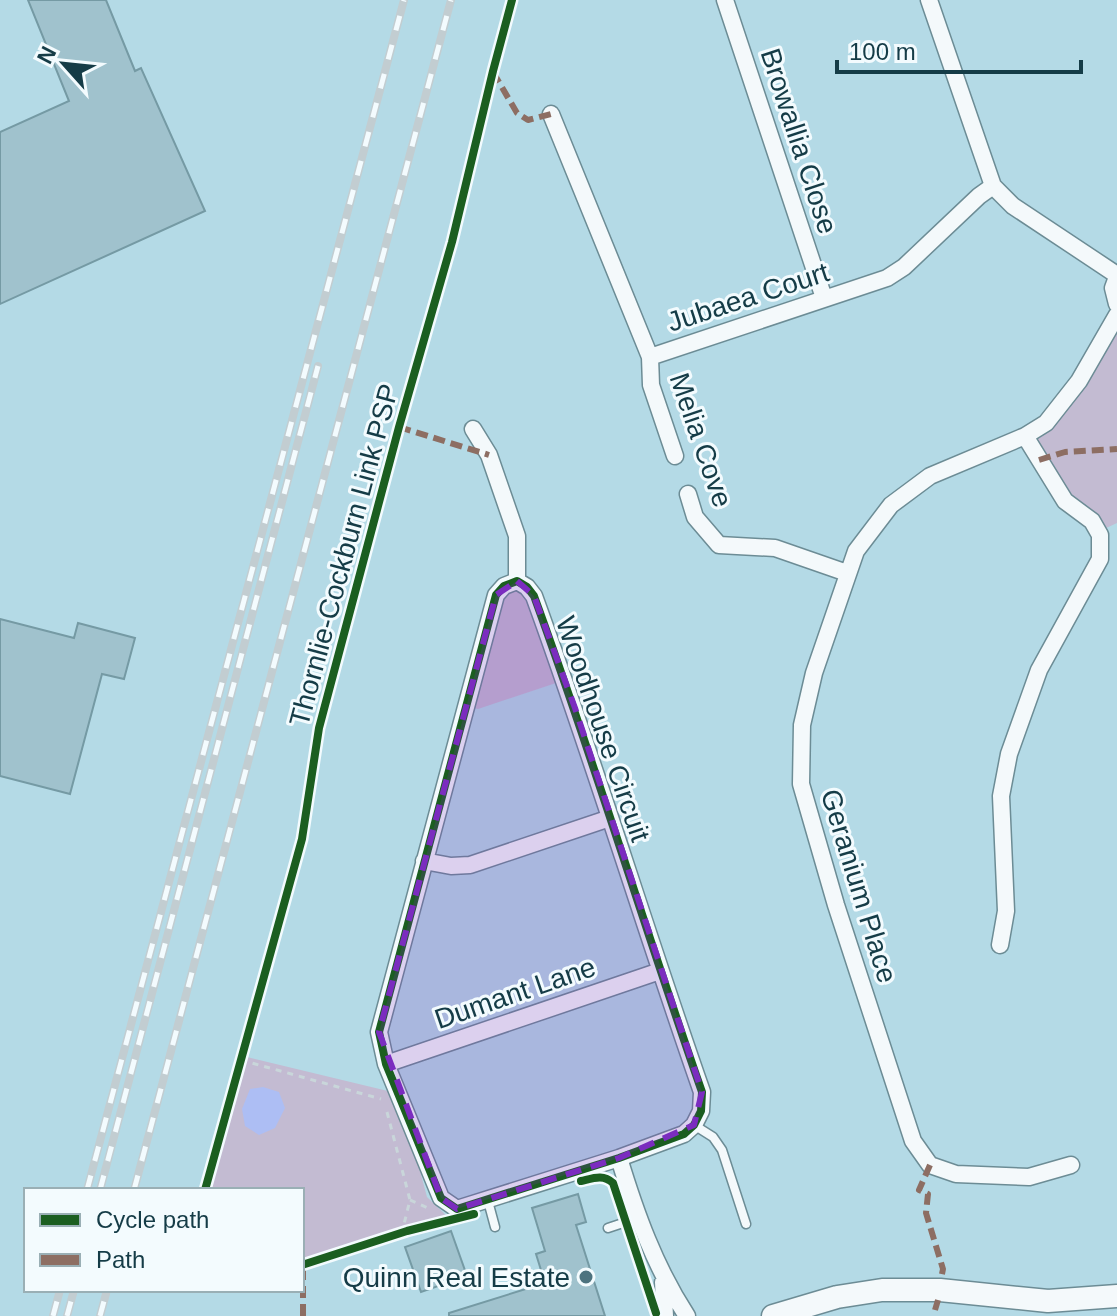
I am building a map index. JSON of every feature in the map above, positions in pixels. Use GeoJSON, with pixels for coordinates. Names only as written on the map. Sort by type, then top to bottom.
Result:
{"type":"FeatureCollection","features":[{"type":"Feature","properties":{"kind":"street","name":"Browallia Close"},"geometry":{"type":"LineString","coordinates":[[725,0],[824,298]]}},
{"type":"Feature","properties":{"kind":"street"},"geometry":{"type":"LineString","coordinates":[[929,0],[993,186],[1013,206],[1117,276],[1113,288],[1117,304]]}},
{"type":"Feature","properties":{"kind":"street","name":"Jubaea Court"},"geometry":{"type":"LineString","coordinates":[[551,114],[650,357],[887,278],[904,267],[993,186]]}},
{"type":"Feature","properties":{"kind":"street","name":"Geranium Place"},"geometry":{"type":"LineString","coordinates":[[1071,1165],[1029,1177],[956,1174],[930,1165],[913,1141],[836,905],[801,784],[802,725],[811,686],[847,573],[856,551],[891,505],[930,476],[1025,436],[1046,423],[1079,381],[1117,315]]}},
{"type":"Feature","properties":{"kind":"street","name":"Melia Cove"},"geometry":{"type":"LineString","coordinates":[[650,357],[651,385],[675,456]]}},
{"type":"Feature","properties":{"kind":"street"},"geometry":{"type":"LineString","coordinates":[[473,429],[489,455],[517,536],[517,581],[504,586],[496,595],[379,1032],[386,1064],[441,1198],[457,1209],[619,1158],[684,1134],[694,1125]]}},
{"type":"Feature","properties":{"kind":"street"},"geometry":{"type":"LineString","coordinates":[[1000,945],[1006,911],[1001,796],[1009,754],[1039,670],[1100,559],[1100,535],[1092,521],[1065,501],[1025,436]]}},
{"type":"Feature","properties":{"kind":"street","name":"Melia Cove"},"geometry":{"type":"LineString","coordinates":[[688,494],[695,517],[719,545],[775,548],[847,573]]}},
{"type":"Feature","properties":{"kind":"street","name":"Woodhouse Circuit"},"geometry":{"type":"LineString","coordinates":[[517,581],[534,596],[575,708],[702,1092],[701,1111],[694,1125]]}},
{"type":"Feature","properties":{"kind":"street"},"geometry":{"type":"LineString","coordinates":[[424,861],[451,866],[470,865],[610,818]]}},
{"type":"Feature","properties":{"kind":"street","name":"Dumant Lane"},"geometry":{"type":"LineString","coordinates":[[386,1064],[660,971]]}},
{"type":"Feature","properties":{"kind":"street"},"geometry":{"type":"LineString","coordinates":[[619,1158],[638,1218],[663,1277],[687,1316]]}},
{"type":"Feature","properties":{"kind":"street"},"geometry":{"type":"LineString","coordinates":[[663,1277],[665,1316]]}},
{"type":"Feature","properties":{"kind":"street"},"geometry":{"type":"LineString","coordinates":[[773,1316],[837,1297],[882,1290],[940,1290],[1048,1301],[1117,1296]]}},
{"type":"Feature","properties":{"kind":"lane"},"geometry":{"type":"LineString","coordinates":[[694,1125],[713,1137],[722,1150],[746,1224]]}},
{"type":"Feature","properties":{"kind":"lane"},"geometry":{"type":"LineString","coordinates":[[488,1201],[495,1227]]}},
{"type":"Feature","properties":{"kind":"lane"},"geometry":{"type":"LineString","coordinates":[[608,1228],[638,1218]]}},
{"type":"Feature","properties":{"kind":"path"},"geometry":{"type":"LineString","coordinates":[[237,1074],[245,1045]]}},
{"type":"Feature","properties":{"kind":"path"},"geometry":{"type":"LineString","coordinates":[[241,1060],[383,1099],[410,1200],[403,1228],[407,1231]]}},
{"type":"Feature","properties":{"kind":"path"},"geometry":{"type":"LineString","coordinates":[[392,1236],[420,1228]]}},
{"type":"Feature","properties":{"kind":"highlighted area"},"geometry":{"type":"Polygon","coordinates":[[[517,581],[534,596],[575,708],[702,1092],[694,1125],[619,1158],[457,1209],[441,1198],[379,1032],[496,595],[517,581]]]}},
{"type":"Feature","properties":{"kind":"shaded area"},"geometry":{"type":"Polygon","coordinates":[[[1117,315],[1117,523],[1104,529],[1069,501],[1027,440],[1117,315]]]}},
{"type":"Feature","properties":{"kind":"shaded area"},"geometry":{"type":"Polygon","coordinates":[[[512,590],[524,593],[559,682],[478,709],[470,707],[500,597],[512,590]]]}},
{"type":"Feature","properties":{"kind":"shaded area"},"geometry":{"type":"Polygon","coordinates":[[[247,1057],[392,1092],[413,1145],[427,1197],[449,1218],[446,1222],[304,1270],[304,1188],[211,1188],[247,1057]]]}},
{"type":"Feature","properties":{"kind":"water"},"geometry":{"type":"Polygon","coordinates":[[[263,1087],[279,1092],[285,1108],[275,1128],[259,1135],[245,1126],[242,1109],[250,1089],[263,1087]]]}},
{"type":"Feature","properties":{"kind":"building"},"geometry":{"type":"Polygon","coordinates":[[[28,0],[106,0],[135,71],[141,68],[205,211],[0,304],[0,132],[69,101],[28,0]]]}},
{"type":"Feature","properties":{"kind":"building"},"geometry":{"type":"Polygon","coordinates":[[[0,619],[74,638],[78,623],[135,638],[124,679],[102,674],[70,794],[0,776],[0,619]]]}},
{"type":"Feature","properties":{"kind":"building"},"geometry":{"type":"Polygon","coordinates":[[[578,1194],[586,1222],[576,1225],[605,1316],[449,1316],[449,1313],[545,1283],[536,1254],[545,1251],[532,1208],[578,1194]]]}},
{"type":"Feature","properties":{"kind":"building"},"geometry":{"type":"Polygon","coordinates":[[[451,1231],[467,1276],[421,1292],[405,1247],[451,1231]]]}},
{"type":"Feature","properties":{"kind":"railway"},"geometry":{"type":"LineString","coordinates":[[88,1188],[404,0]]}},
{"type":"Feature","properties":{"kind":"railway"},"geometry":{"type":"LineString","coordinates":[[135,1188],[451,0]]}},
{"type":"Feature","properties":{"kind":"railway"},"geometry":{"type":"LineString","coordinates":[[101,1188],[318,366]]}},
{"type":"Feature","properties":{"kind":"railway"},"geometry":{"type":"LineString","coordinates":[[53,1316],[59,1292]]}},
{"type":"Feature","properties":{"kind":"railway"},"geometry":{"type":"LineString","coordinates":[[67,1316],[73,1292]]}},
{"type":"Feature","properties":{"kind":"railway"},"geometry":{"type":"LineString","coordinates":[[100,1316],[106,1292]]}},
{"type":"Feature","properties":{"kind":"marked path"},"geometry":{"type":"LineString","coordinates":[[493,72],[517,113],[528,120],[551,114]]}},
{"type":"Feature","properties":{"kind":"marked path"},"geometry":{"type":"LineString","coordinates":[[399,427],[489,455]]}},
{"type":"Feature","properties":{"kind":"marked path"},"geometry":{"type":"LineString","coordinates":[[1039,460],[1065,452],[1117,449]]}},
{"type":"Feature","properties":{"kind":"marked path"},"geometry":{"type":"LineString","coordinates":[[930,1165],[919,1190],[928,1194],[926,1213],[943,1269],[941,1279]]}},
{"type":"Feature","properties":{"kind":"marked path"},"geometry":{"type":"LineString","coordinates":[[303,1292],[303,1316]]}},
{"type":"Feature","properties":{"kind":"marked path"},"geometry":{"type":"LineString","coordinates":[[935,1310],[938,1300]]}},
{"type":"Feature","properties":{"kind":"cycle path","name":"Thornlie-Cockburn Link PSP"},"geometry":{"type":"LineString","coordinates":[[206,1188],[302,839],[319,728],[452,242],[512,0]]}},
{"type":"Feature","properties":{"kind":"cycle path"},"geometry":{"type":"LineString","coordinates":[[517,581],[534,596],[556,658],[702,1092],[701,1111],[694,1125],[684,1134],[457,1209],[441,1198],[386,1064],[379,1032],[496,595],[504,586],[517,581]]}},
{"type":"Feature","properties":{"kind":"cycle path"},"geometry":{"type":"LineString","coordinates":[[581,1181],[602,1178],[613,1183],[656,1313]]}},
{"type":"Feature","properties":{"kind":"cycle path"},"geometry":{"type":"LineString","coordinates":[[304,1264],[407,1231],[474,1214]]}},
{"type":"Feature","properties":{"kind":"place","name":"Quinn Real Estate"},"geometry":{"type":"Point","coordinates":[586,1277]}}]}
